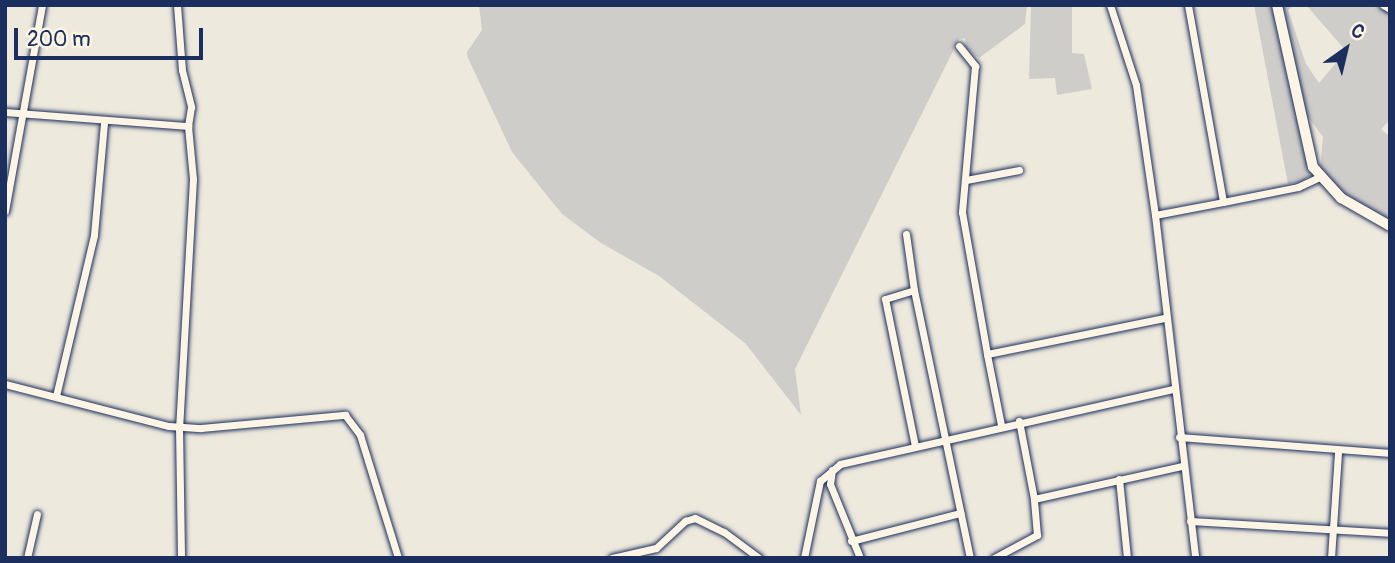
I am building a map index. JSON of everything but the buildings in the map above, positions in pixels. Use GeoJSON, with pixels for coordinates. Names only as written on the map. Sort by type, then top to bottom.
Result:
{"type":"FeatureCollection","features":[{"type":"Feature","properties":{"kind":"main road"},"geometry":{"type":"LineString","coordinates":[[1277,5],[1304,143],[1319,177],[1341,198],[1390,226]]}},
{"type":"Feature","properties":{"kind":"street"},"geometry":{"type":"LineString","coordinates":[[5,211],[42,5]]}},
{"type":"Feature","properties":{"kind":"street"},"geometry":{"type":"LineString","coordinates":[[177,5],[182,70],[191,107],[188,126],[192,197],[179,427],[181,558]]}},
{"type":"Feature","properties":{"kind":"street"},"geometry":{"type":"LineString","coordinates":[[1110,5],[1136,85],[1155,215],[1172,389],[1195,558]]}},
{"type":"Feature","properties":{"kind":"street"},"geometry":{"type":"LineString","coordinates":[[1188,5],[1223,202]]}},
{"type":"Feature","properties":{"kind":"street"},"geometry":{"type":"LineString","coordinates":[[1383,5],[1390,9]]}},
{"type":"Feature","properties":{"kind":"street"},"geometry":{"type":"LineString","coordinates":[[959,46],[975,66],[964,225],[1001,425]]}},
{"type":"Feature","properties":{"kind":"street"},"geometry":{"type":"LineString","coordinates":[[5,113],[188,126]]}},
{"type":"Feature","properties":{"kind":"street"},"geometry":{"type":"LineString","coordinates":[[57,396],[94,235],[104,122]]}},
{"type":"Feature","properties":{"kind":"street"},"geometry":{"type":"LineString","coordinates":[[966,180],[1019,170]]}},
{"type":"Feature","properties":{"kind":"street"},"geometry":{"type":"LineString","coordinates":[[1155,215],[1298,187],[1319,177]]}},
{"type":"Feature","properties":{"kind":"street"},"geometry":{"type":"LineString","coordinates":[[906,234],[914,290],[970,558]]}},
{"type":"Feature","properties":{"kind":"street"},"geometry":{"type":"LineString","coordinates":[[914,290],[885,299],[915,446]]}},
{"type":"Feature","properties":{"kind":"street"},"geometry":{"type":"LineString","coordinates":[[988,354],[1164,318]]}},
{"type":"Feature","properties":{"kind":"street"},"geometry":{"type":"LineString","coordinates":[[5,384],[179,427],[345,415],[360,435],[398,558]]}},
{"type":"Feature","properties":{"kind":"street"},"geometry":{"type":"LineString","coordinates":[[804,558],[820,481],[832,470],[849,461],[1172,389]]}},
{"type":"Feature","properties":{"kind":"street"},"geometry":{"type":"LineString","coordinates":[[994,558],[1037,535],[1034,499],[1019,421]]}},
{"type":"Feature","properties":{"kind":"street"},"geometry":{"type":"LineString","coordinates":[[1179,438],[1339,452],[1390,453]]}},
{"type":"Feature","properties":{"kind":"street"},"geometry":{"type":"LineString","coordinates":[[1331,558],[1339,452]]}},
{"type":"Feature","properties":{"kind":"street"},"geometry":{"type":"LineString","coordinates":[[1034,499],[1182,466]]}},
{"type":"Feature","properties":{"kind":"street"},"geometry":{"type":"LineString","coordinates":[[832,470],[830,484],[860,558]]}},
{"type":"Feature","properties":{"kind":"street"},"geometry":{"type":"LineString","coordinates":[[1119,479],[1127,558]]}},
{"type":"Feature","properties":{"kind":"street"},"geometry":{"type":"LineString","coordinates":[[851,541],[960,513]]}},
{"type":"Feature","properties":{"kind":"street"},"geometry":{"type":"LineString","coordinates":[[27,558],[37,514]]}},
{"type":"Feature","properties":{"kind":"street"},"geometry":{"type":"LineString","coordinates":[[612,558],[656,548],[685,521],[695,518],[724,532],[759,558]]}},
{"type":"Feature","properties":{"kind":"street"},"geometry":{"type":"LineString","coordinates":[[1190,521],[1390,533]]}},
{"type":"Feature","properties":{"kind":"shaded area"},"geometry":{"type":"Polygon","coordinates":[[[479,5],[1027,5],[1025,24],[979,58],[966,48],[965,38],[959,39],[795,369],[801,415],[746,344],[659,276],[601,243],[562,214],[512,152],[468,58],[467,52],[482,30],[479,5]]]}},
{"type":"Feature","properties":{"kind":"shaded area"},"geometry":{"type":"Polygon","coordinates":[[[1031,5],[1072,5],[1072,53],[1084,54],[1092,89],[1057,95],[1055,78],[1029,79],[1031,5]]]}},
{"type":"Feature","properties":{"kind":"shaded area"},"geometry":{"type":"Polygon","coordinates":[[[1254,5],[1274,5],[1310,174],[1304,181],[1288,184],[1254,5]]]}},
{"type":"Feature","properties":{"kind":"shaded area"},"geometry":{"type":"Polygon","coordinates":[[[1280,5],[1295,5],[1288,10],[1306,64],[1319,83],[1346,51],[1306,5],[1378,5],[1390,12],[1390,120],[1381,129],[1390,137],[1390,221],[1351,200],[1320,170],[1323,137],[1306,114],[1280,5]]]}}]}
